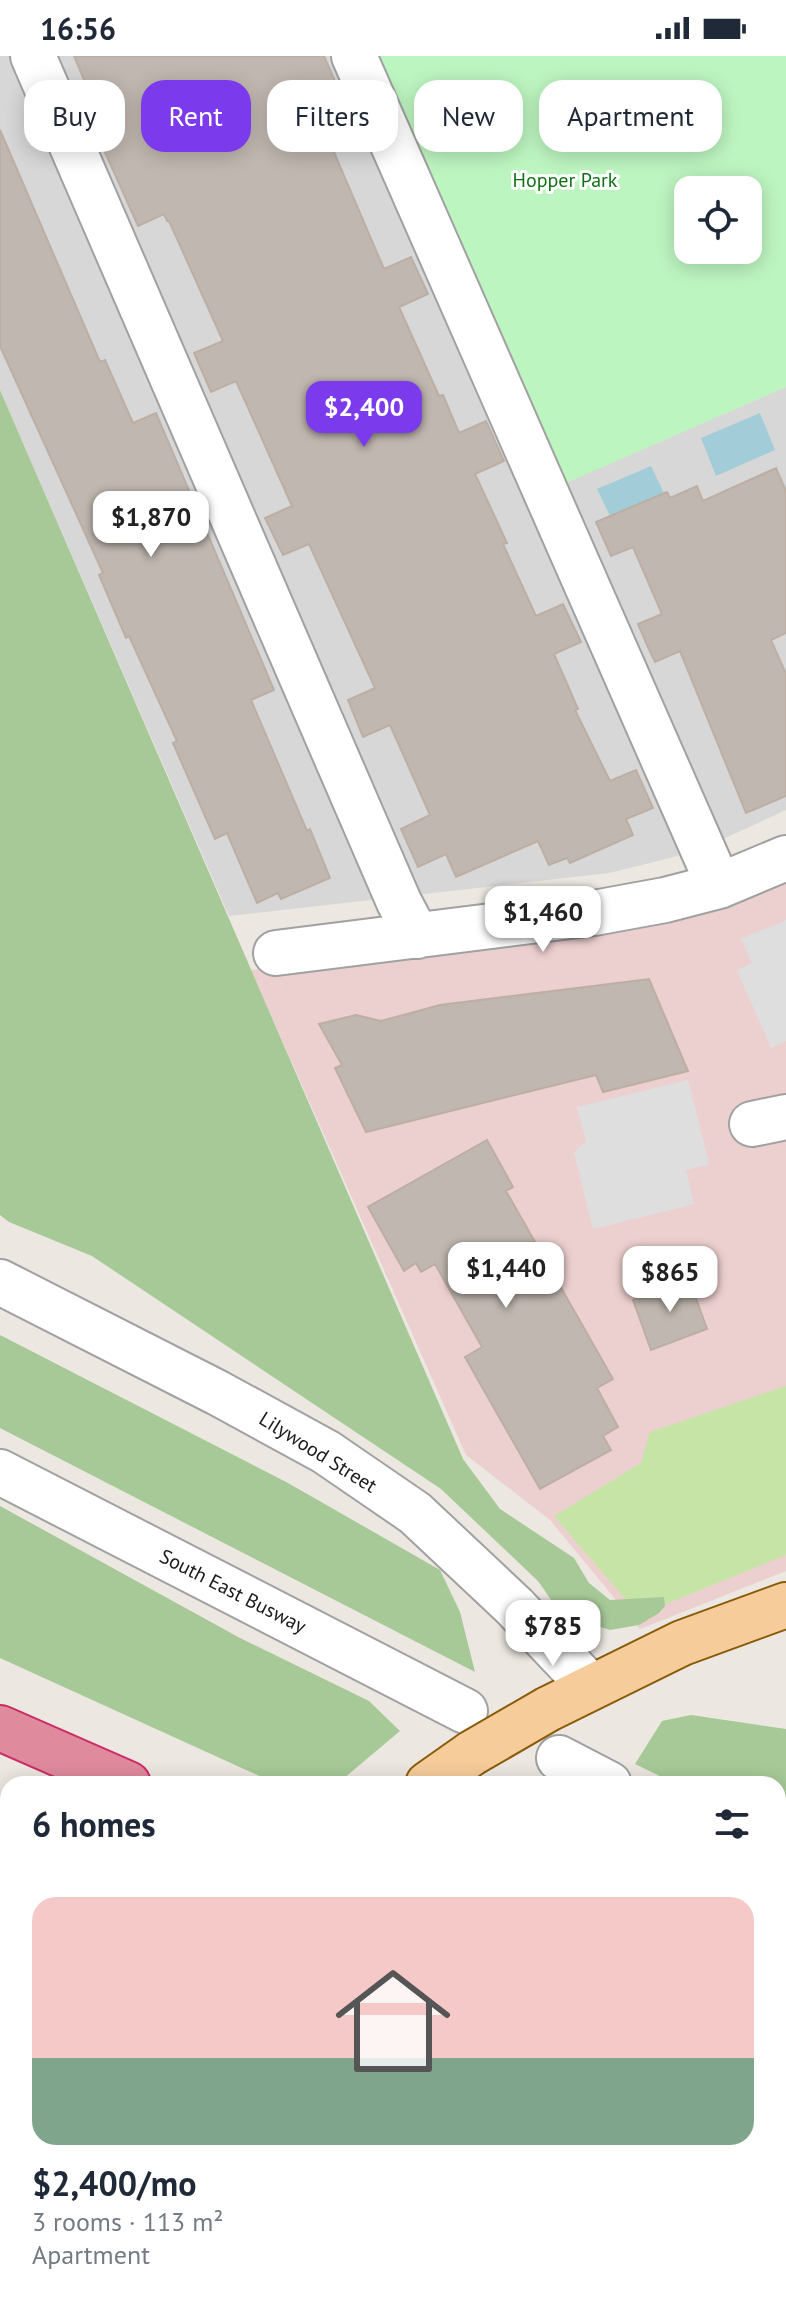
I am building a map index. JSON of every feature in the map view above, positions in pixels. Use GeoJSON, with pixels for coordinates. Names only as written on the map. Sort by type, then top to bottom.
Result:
{"type":"FeatureCollection","features":[{"type":"Feature","properties":{"kind":"highway"},"geometry":{"type":"LineString","coordinates":[[0,1728],[110,1776]]}},
{"type":"Feature","properties":{"kind":"main road"},"geometry":{"type":"LineString","coordinates":[[434,1776],[469,1732],[548,1709],[682,1643],[786,1605]]}},
{"type":"Feature","properties":{"kind":"street"},"geometry":{"type":"LineString","coordinates":[[33,56],[399,902],[417,936]]}},
{"type":"Feature","properties":{"kind":"street"},"geometry":{"type":"LineString","coordinates":[[354,56],[719,886]]}},
{"type":"Feature","properties":{"kind":"street"},"geometry":{"type":"LineString","coordinates":[[276,953],[594,913],[665,900],[719,886],[786,858]]}},
{"type":"Feature","properties":{"kind":"street","name":"Lilywood Street"},"geometry":{"type":"LineString","coordinates":[[0,1282],[232,1400],[326,1452],[415,1513],[514,1606],[590,1686]]}},
{"type":"Feature","properties":{"kind":"street","name":"South East Busway"},"geometry":{"type":"LineString","coordinates":[[0,1472],[469,1732]]}},
{"type":"Feature","properties":{"kind":"street"},"geometry":{"type":"LineString","coordinates":[[559,1758],[594,1776]]}},
{"type":"Feature","properties":{"kind":"shaded area"},"geometry":{"type":"Polygon","coordinates":[[[0,56],[378,56],[388,80],[267,80],[267,152],[398,152],[398,102],[414,139],[414,152],[420,152],[564,483],[786,387],[786,810],[674,857],[609,873],[229,916],[0,390],[0,56]]]}},
{"type":"Feature","properties":{"kind":"shaded area"},"geometry":{"type":"Polygon","coordinates":[[[786,876],[786,1571],[640,1629],[550,1520],[466,1455],[251,970],[638,929],[691,917],[786,876]]]}},
{"type":"Feature","properties":{"kind":"shaded area"},"geometry":{"type":"Polygon","coordinates":[[[786,920],[786,1041],[771,1048],[737,970],[752,963],[741,939],[786,920]]]}},
{"type":"Feature","properties":{"kind":"shaded area"},"geometry":{"type":"Polygon","coordinates":[[[688,1080],[709,1164],[686,1170],[694,1204],[593,1229],[574,1152],[586,1142],[577,1107],[688,1080]]]}},
{"type":"Feature","properties":{"kind":"green space","name":"Hopper Park"},"geometry":{"type":"Polygon","coordinates":[[[378,56],[786,56],[786,387],[564,484],[420,152],[523,152],[523,80],[414,80],[414,139],[398,102],[398,80],[388,80],[378,56]]]}},
{"type":"Feature","properties":{"kind":"green space"},"geometry":{"type":"Polygon","coordinates":[[[0,390],[463,1459],[500,1509],[574,1558],[589,1583],[610,1600],[664,1597],[665,1606],[659,1613],[639,1625],[610,1630],[584,1622],[554,1604],[538,1581],[441,1489],[92,1256],[9,1222],[0,1215],[0,390]]]}},
{"type":"Feature","properties":{"kind":"green space"},"geometry":{"type":"Polygon","coordinates":[[[0,1335],[288,1483],[440,1570],[460,1612],[475,1672],[0,1428],[0,1335]]]}},
{"type":"Feature","properties":{"kind":"green space"},"geometry":{"type":"Polygon","coordinates":[[[786,1386],[786,1555],[639,1615],[554,1516],[641,1463],[650,1432],[786,1386]]]}},
{"type":"Feature","properties":{"kind":"green space"},"geometry":{"type":"Polygon","coordinates":[[[0,1506],[240,1638],[369,1701],[400,1731],[347,1776],[259,1776],[0,1658],[0,1506]]]}},
{"type":"Feature","properties":{"kind":"green space"},"geometry":{"type":"Polygon","coordinates":[[[691,1715],[786,1729],[786,1776],[660,1776],[635,1764],[662,1721],[691,1715]]]}},
{"type":"Feature","properties":{"kind":"water"},"geometry":{"type":"Polygon","coordinates":[[[760,413],[775,450],[716,476],[701,438],[760,413]]]}},
{"type":"Feature","properties":{"kind":"water"},"geometry":{"type":"Polygon","coordinates":[[[651,466],[664,493],[610,516],[597,489],[651,466]]]}},
{"type":"Feature","properties":{"kind":"building"},"geometry":{"type":"Polygon","coordinates":[[[74,56],[324,56],[335,80],[267,80],[267,152],[334,152],[384,269],[411,257],[428,294],[399,307],[459,433],[486,421],[504,461],[475,474],[536,616],[563,604],[581,642],[554,654],[578,709],[575,710],[610,781],[636,770],[653,808],[626,819],[633,835],[570,863],[567,858],[549,865],[538,841],[456,877],[446,854],[418,867],[401,829],[430,815],[390,725],[363,737],[348,700],[375,688],[309,544],[283,555],[265,518],[292,506],[236,381],[211,392],[194,353],[223,341],[169,221],[164,214],[138,226],[105,152],[125,152],[125,80],[84,80],[74,56]]]}},
{"type":"Feature","properties":{"kind":"building"},"geometry":{"type":"Polygon","coordinates":[[[0,130],[100,362],[105,360],[133,423],[156,413],[274,690],[251,700],[330,878],[281,899],[278,893],[257,903],[227,833],[215,839],[173,743],[177,741],[129,636],[126,638],[99,575],[103,573],[0,346],[0,130]]]}},
{"type":"Feature","properties":{"kind":"building"},"geometry":{"type":"Polygon","coordinates":[[[776,468],[786,491],[786,633],[771,640],[786,674],[786,796],[746,813],[680,651],[655,662],[638,624],[662,614],[633,547],[611,556],[596,522],[667,492],[670,498],[697,486],[703,501],[776,468]]]}},
{"type":"Feature","properties":{"kind":"building"},"geometry":{"type":"Polygon","coordinates":[[[649,979],[688,1071],[603,1092],[596,1075],[366,1132],[335,1068],[342,1065],[319,1024],[356,1015],[381,1021],[440,1005],[649,979]]]}},
{"type":"Feature","properties":{"kind":"building"},"geometry":{"type":"Polygon","coordinates":[[[487,1140],[513,1187],[506,1191],[613,1379],[597,1388],[618,1427],[603,1436],[611,1450],[540,1489],[465,1357],[482,1347],[435,1264],[421,1272],[416,1263],[404,1271],[368,1207],[487,1140]]]}},
{"type":"Feature","properties":{"kind":"building"},"geometry":{"type":"Polygon","coordinates":[[[689,1279],[707,1329],[651,1350],[633,1300],[689,1279]]]}}]}
